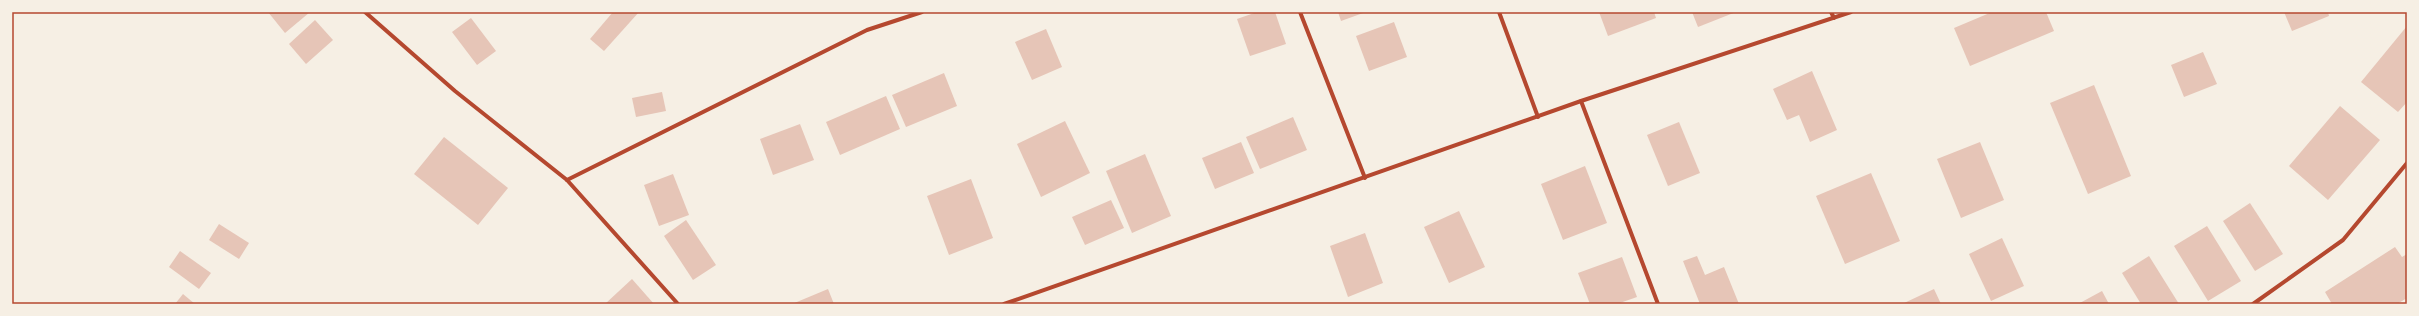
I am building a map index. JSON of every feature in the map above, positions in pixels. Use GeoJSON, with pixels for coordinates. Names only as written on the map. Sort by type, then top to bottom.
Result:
{"type":"FeatureCollection","features":[{"type":"Feature","properties":{"kind":"street"},"geometry":{"type":"LineString","coordinates":[[365,12],[455,91],[567,180],[678,304]]}},
{"type":"Feature","properties":{"kind":"street"},"geometry":{"type":"LineString","coordinates":[[567,180],[867,30],[922,12]]}},
{"type":"Feature","properties":{"kind":"street"},"geometry":{"type":"LineString","coordinates":[[1300,12],[1365,178]]}},
{"type":"Feature","properties":{"kind":"street"},"geometry":{"type":"LineString","coordinates":[[1499,12],[1538,117]]}},
{"type":"Feature","properties":{"kind":"street"},"geometry":{"type":"LineString","coordinates":[[1831,12],[1834,18]]}},
{"type":"Feature","properties":{"kind":"street"},"geometry":{"type":"LineString","coordinates":[[1004,304],[1580,101],[1851,12]]}},
{"type":"Feature","properties":{"kind":"street"},"geometry":{"type":"LineString","coordinates":[[1580,101],[1658,304]]}},
{"type":"Feature","properties":{"kind":"street"},"geometry":{"type":"LineString","coordinates":[[2253,304],[2343,240],[2407,163]]}},
{"type":"Feature","properties":{"kind":"building"},"geometry":{"type":"Polygon","coordinates":[[[268,12],[310,12],[285,33],[268,12]]]}},
{"type":"Feature","properties":{"kind":"building"},"geometry":{"type":"Polygon","coordinates":[[[613,12],[639,12],[604,51],[590,39],[613,12]]]}},
{"type":"Feature","properties":{"kind":"building"},"geometry":{"type":"Polygon","coordinates":[[[1257,12],[1275,12],[1286,44],[1250,56],[1237,19],[1257,12]]]}},
{"type":"Feature","properties":{"kind":"building"},"geometry":{"type":"Polygon","coordinates":[[[1338,12],[1366,12],[1341,21],[1338,12]]]}},
{"type":"Feature","properties":{"kind":"building"},"geometry":{"type":"Polygon","coordinates":[[[1599,12],[1654,12],[1656,18],[1608,36],[1599,12]]]}},
{"type":"Feature","properties":{"kind":"building"},"geometry":{"type":"Polygon","coordinates":[[[1692,12],[1736,12],[1698,27],[1692,12]]]}},
{"type":"Feature","properties":{"kind":"building"},"geometry":{"type":"Polygon","coordinates":[[[1992,12],[2046,12],[2054,31],[1970,66],[1954,28],[1992,12]]]}},
{"type":"Feature","properties":{"kind":"building"},"geometry":{"type":"Polygon","coordinates":[[[2284,12],[2328,12],[2329,16],[2292,31],[2284,12]]]}},
{"type":"Feature","properties":{"kind":"building"},"geometry":{"type":"Polygon","coordinates":[[[471,18],[496,51],[477,65],[452,32],[471,18]]]}},
{"type":"Feature","properties":{"kind":"building"},"geometry":{"type":"Polygon","coordinates":[[[315,20],[333,40],[306,64],[289,44],[315,20]]]}},
{"type":"Feature","properties":{"kind":"building"},"geometry":{"type":"Polygon","coordinates":[[[1394,22],[1407,57],[1369,71],[1356,36],[1394,22]]]}},
{"type":"Feature","properties":{"kind":"building"},"geometry":{"type":"Polygon","coordinates":[[[2407,26],[2407,102],[2398,112],[2361,82],[2407,26]]]}},
{"type":"Feature","properties":{"kind":"building"},"geometry":{"type":"Polygon","coordinates":[[[1046,29],[1062,67],[1032,80],[1015,42],[1046,29]]]}},
{"type":"Feature","properties":{"kind":"building"},"geometry":{"type":"Polygon","coordinates":[[[2203,52],[2217,84],[2184,97],[2171,65],[2203,52]]]}},
{"type":"Feature","properties":{"kind":"building"},"geometry":{"type":"Polygon","coordinates":[[[1812,71],[1837,130],[1810,142],[1799,115],[1787,120],[1773,89],[1812,71]]]}},
{"type":"Feature","properties":{"kind":"building"},"geometry":{"type":"Polygon","coordinates":[[[944,73],[957,106],[906,127],[892,95],[944,73]]]}},
{"type":"Feature","properties":{"kind":"building"},"geometry":{"type":"Polygon","coordinates":[[[2094,85],[2131,176],[2088,194],[2050,103],[2094,85]]]}},
{"type":"Feature","properties":{"kind":"building"},"geometry":{"type":"Polygon","coordinates":[[[662,92],[666,111],[636,117],[632,98],[662,92]]]}},
{"type":"Feature","properties":{"kind":"building"},"geometry":{"type":"Polygon","coordinates":[[[886,96],[900,129],[840,155],[826,122],[886,96]]]}},
{"type":"Feature","properties":{"kind":"building"},"geometry":{"type":"Polygon","coordinates":[[[2340,106],[2380,140],[2328,200],[2289,166],[2340,106]]]}},
{"type":"Feature","properties":{"kind":"building"},"geometry":{"type":"Polygon","coordinates":[[[1293,117],[1307,150],[1260,169],[1246,137],[1293,117]]]}},
{"type":"Feature","properties":{"kind":"building"},"geometry":{"type":"Polygon","coordinates":[[[1065,121],[1090,173],[1041,197],[1017,144],[1065,121]]]}},
{"type":"Feature","properties":{"kind":"building"},"geometry":{"type":"Polygon","coordinates":[[[1679,122],[1700,173],[1668,186],[1647,135],[1679,122]]]}},
{"type":"Feature","properties":{"kind":"building"},"geometry":{"type":"Polygon","coordinates":[[[800,124],[814,160],[773,175],[760,139],[800,124]]]}},
{"type":"Feature","properties":{"kind":"building"},"geometry":{"type":"Polygon","coordinates":[[[444,137],[508,188],[478,225],[414,174],[444,137]]]}},
{"type":"Feature","properties":{"kind":"building"},"geometry":{"type":"Polygon","coordinates":[[[1241,142],[1254,173],[1215,189],[1202,158],[1241,142]]]}},
{"type":"Feature","properties":{"kind":"building"},"geometry":{"type":"Polygon","coordinates":[[[1980,142],[2004,200],[1961,218],[1937,159],[1980,142]]]}},
{"type":"Feature","properties":{"kind":"building"},"geometry":{"type":"Polygon","coordinates":[[[1145,154],[1171,216],[1132,233],[1106,171],[1145,154]]]}},
{"type":"Feature","properties":{"kind":"building"},"geometry":{"type":"Polygon","coordinates":[[[1585,166],[1607,223],[1563,240],[1541,184],[1585,166]]]}},
{"type":"Feature","properties":{"kind":"building"},"geometry":{"type":"Polygon","coordinates":[[[1871,173],[1900,241],[1845,264],[1816,196],[1871,173]]]}},
{"type":"Feature","properties":{"kind":"building"},"geometry":{"type":"Polygon","coordinates":[[[673,174],[689,215],[659,226],[644,185],[673,174]]]}},
{"type":"Feature","properties":{"kind":"building"},"geometry":{"type":"Polygon","coordinates":[[[971,179],[993,238],[949,255],[927,196],[971,179]]]}},
{"type":"Feature","properties":{"kind":"building"},"geometry":{"type":"Polygon","coordinates":[[[1111,200],[1124,228],[1085,245],[1072,217],[1111,200]]]}},
{"type":"Feature","properties":{"kind":"building"},"geometry":{"type":"Polygon","coordinates":[[[2250,203],[2283,254],[2255,271],[2223,221],[2250,203]]]}},
{"type":"Feature","properties":{"kind":"building"},"geometry":{"type":"Polygon","coordinates":[[[1459,211],[1485,267],[1449,283],[1424,227],[1459,211]]]}},
{"type":"Feature","properties":{"kind":"building"},"geometry":{"type":"Polygon","coordinates":[[[686,220],[716,265],[693,280],[664,236],[686,220]]]}},
{"type":"Feature","properties":{"kind":"building"},"geometry":{"type":"Polygon","coordinates":[[[219,224],[249,243],[239,259],[209,240],[219,224]]]}},
{"type":"Feature","properties":{"kind":"building"},"geometry":{"type":"Polygon","coordinates":[[[2207,226],[2241,281],[2208,301],[2174,246],[2207,226]]]}},
{"type":"Feature","properties":{"kind":"building"},"geometry":{"type":"Polygon","coordinates":[[[1365,233],[1383,283],[1348,297],[1330,246],[1365,233]]]}},
{"type":"Feature","properties":{"kind":"building"},"geometry":{"type":"Polygon","coordinates":[[[2002,238],[2024,286],[1991,301],[1969,254],[2002,238]]]}},
{"type":"Feature","properties":{"kind":"building"},"geometry":{"type":"Polygon","coordinates":[[[2395,247],[2402,257],[2407,254],[2407,298],[2397,304],[2332,304],[2325,292],[2395,247]]]}},
{"type":"Feature","properties":{"kind":"building"},"geometry":{"type":"Polygon","coordinates":[[[180,251],[211,273],[199,289],[169,267],[180,251]]]}},
{"type":"Feature","properties":{"kind":"building"},"geometry":{"type":"Polygon","coordinates":[[[1697,256],[1705,275],[1724,267],[1739,304],[1700,304],[1683,261],[1697,256]]]}},
{"type":"Feature","properties":{"kind":"building"},"geometry":{"type":"Polygon","coordinates":[[[2149,256],[2179,304],[2141,304],[2122,273],[2149,256]]]}},
{"type":"Feature","properties":{"kind":"building"},"geometry":{"type":"Polygon","coordinates":[[[1622,257],[1637,297],[1617,304],[1590,304],[1578,273],[1622,257]]]}},
{"type":"Feature","properties":{"kind":"building"},"geometry":{"type":"Polygon","coordinates":[[[632,279],[654,304],[605,304],[632,279]]]}},
{"type":"Feature","properties":{"kind":"building"},"geometry":{"type":"Polygon","coordinates":[[[828,289],[834,304],[792,304],[828,289]]]}},
{"type":"Feature","properties":{"kind":"building"},"geometry":{"type":"Polygon","coordinates":[[[1934,289],[1941,304],[1902,304],[1934,289]]]}},
{"type":"Feature","properties":{"kind":"building"},"geometry":{"type":"Polygon","coordinates":[[[2102,291],[2109,304],[2078,304],[2102,291]]]}},
{"type":"Feature","properties":{"kind":"building"},"geometry":{"type":"Polygon","coordinates":[[[183,294],[195,304],[175,304],[183,294]]]}}]}
